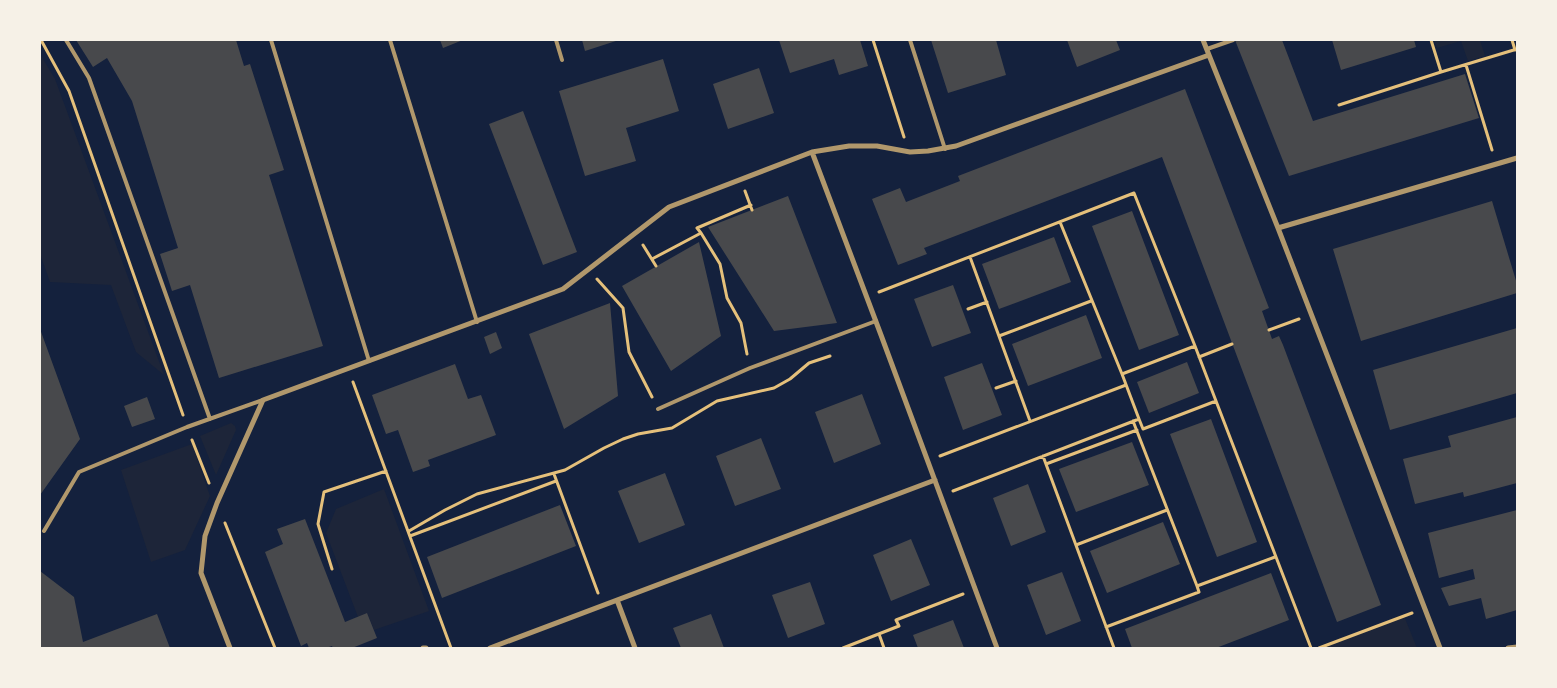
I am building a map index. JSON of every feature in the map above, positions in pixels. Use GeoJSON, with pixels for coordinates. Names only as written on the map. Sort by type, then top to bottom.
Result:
{"type":"FeatureCollection","features":[{"type":"Feature","properties":{"kind":"street"},"geometry":{"type":"LineString","coordinates":[[1203,40],[1278,228],[1440,648]]}},
{"type":"Feature","properties":{"kind":"street"},"geometry":{"type":"LineString","coordinates":[[230,648],[202,573],[205,536],[217,503],[263,400],[478,322],[562,289],[669,207],[812,152],[849,146],[877,146],[910,152],[945,149],[1209,55]]}},
{"type":"Feature","properties":{"kind":"street"},"geometry":{"type":"LineString","coordinates":[[812,152],[997,648]]}},
{"type":"Feature","properties":{"kind":"street"},"geometry":{"type":"LineString","coordinates":[[1278,228],[1517,158]]}},
{"type":"Feature","properties":{"kind":"street"},"geometry":{"type":"LineString","coordinates":[[490,648],[935,480]]}},
{"type":"Feature","properties":{"kind":"street"},"geometry":{"type":"LineString","coordinates":[[617,600],[635,648]]}},
{"type":"Feature","properties":{"kind":"street"},"geometry":{"type":"LineString","coordinates":[[1508,648],[1517,646]]}},
{"type":"Feature","properties":{"kind":"lane"},"geometry":{"type":"LineString","coordinates":[[66,40],[89,78],[210,419]]}},
{"type":"Feature","properties":{"kind":"lane"},"geometry":{"type":"LineString","coordinates":[[271,40],[369,361]]}},
{"type":"Feature","properties":{"kind":"lane"},"geometry":{"type":"LineString","coordinates":[[390,40],[478,322]]}},
{"type":"Feature","properties":{"kind":"lane"},"geometry":{"type":"LineString","coordinates":[[556,40],[562,60]]}},
{"type":"Feature","properties":{"kind":"lane"},"geometry":{"type":"LineString","coordinates":[[910,40],[945,149]]}},
{"type":"Feature","properties":{"kind":"lane"},"geometry":{"type":"LineString","coordinates":[[1207,49],[1233,40]]}},
{"type":"Feature","properties":{"kind":"lane"},"geometry":{"type":"LineString","coordinates":[[658,409],[750,368],[876,321]]}},
{"type":"Feature","properties":{"kind":"lane"},"geometry":{"type":"LineString","coordinates":[[44,531],[80,472],[188,427],[263,400]]}},
{"type":"Feature","properties":{"kind":"path"},"geometry":{"type":"LineString","coordinates":[[41,40],[69,91],[188,427],[274,648]]}},
{"type":"Feature","properties":{"kind":"path"},"geometry":{"type":"LineString","coordinates":[[873,40],[905,140],[877,139],[877,146]]}},
{"type":"Feature","properties":{"kind":"path"},"geometry":{"type":"LineString","coordinates":[[1431,40],[1441,72]]}},
{"type":"Feature","properties":{"kind":"path"},"geometry":{"type":"LineString","coordinates":[[1339,105],[1516,50],[1512,40]]}},
{"type":"Feature","properties":{"kind":"path"},"geometry":{"type":"LineString","coordinates":[[1466,65],[1497,165]]}},
{"type":"Feature","properties":{"kind":"path"},"geometry":{"type":"LineString","coordinates":[[866,297],[1134,193],[1195,346],[1310,648]]}},
{"type":"Feature","properties":{"kind":"path"},"geometry":{"type":"LineString","coordinates":[[750,205],[697,228],[720,264],[727,298],[741,322],[750,368]]}},
{"type":"Feature","properties":{"kind":"path"},"geometry":{"type":"LineString","coordinates":[[1060,222],[1143,429],[1216,401]]}},
{"type":"Feature","properties":{"kind":"path"},"geometry":{"type":"LineString","coordinates":[[652,260],[701,233]]}},
{"type":"Feature","properties":{"kind":"path"},"geometry":{"type":"LineString","coordinates":[[636,234],[656,266]]}},
{"type":"Feature","properties":{"kind":"path"},"geometry":{"type":"LineString","coordinates":[[970,257],[1030,422]]}},
{"type":"Feature","properties":{"kind":"path"},"geometry":{"type":"LineString","coordinates":[[588,270],[623,308],[629,352],[658,409]]}},
{"type":"Feature","properties":{"kind":"path"},"geometry":{"type":"LineString","coordinates":[[999,336],[1091,301]]}},
{"type":"Feature","properties":{"kind":"path"},"geometry":{"type":"LineString","coordinates":[[968,309],[987,302]]}},
{"type":"Feature","properties":{"kind":"path"},"geometry":{"type":"LineString","coordinates":[[1269,330],[1311,314]]}},
{"type":"Feature","properties":{"kind":"path"},"geometry":{"type":"LineString","coordinates":[[1199,357],[1232,344]]}},
{"type":"Feature","properties":{"kind":"path"},"geometry":{"type":"LineString","coordinates":[[1122,374],[1195,346]]}},
{"type":"Feature","properties":{"kind":"path"},"geometry":{"type":"LineString","coordinates":[[409,531],[477,494],[554,474],[623,439],[638,434],[672,428],[717,401],[774,388],[790,380],[809,364],[836,353]]}},
{"type":"Feature","properties":{"kind":"path"},"geometry":{"type":"LineString","coordinates":[[348,369],[451,648]]}},
{"type":"Feature","properties":{"kind":"path"},"geometry":{"type":"LineString","coordinates":[[996,388],[1016,380]]}},
{"type":"Feature","properties":{"kind":"path"},"geometry":{"type":"LineString","coordinates":[[928,460],[1126,385]]}},
{"type":"Feature","properties":{"kind":"path"},"geometry":{"type":"LineString","coordinates":[[941,495],[1139,419]]}},
{"type":"Feature","properties":{"kind":"path"},"geometry":{"type":"LineString","coordinates":[[1106,628],[1199,592],[1133,421]]}},
{"type":"Feature","properties":{"kind":"path"},"geometry":{"type":"LineString","coordinates":[[1046,464],[1136,430]]}},
{"type":"Feature","properties":{"kind":"path"},"geometry":{"type":"LineString","coordinates":[[1043,456],[1114,648]]}},
{"type":"Feature","properties":{"kind":"path"},"geometry":{"type":"LineString","coordinates":[[332,569],[318,524],[324,492],[386,471]]}},
{"type":"Feature","properties":{"kind":"path"},"geometry":{"type":"LineString","coordinates":[[554,474],[603,606]]}},
{"type":"Feature","properties":{"kind":"path"},"geometry":{"type":"LineString","coordinates":[[410,536],[556,481]]}},
{"type":"Feature","properties":{"kind":"path"},"geometry":{"type":"LineString","coordinates":[[1076,545],[1167,510]]}},
{"type":"Feature","properties":{"kind":"path"},"geometry":{"type":"LineString","coordinates":[[1197,586],[1275,557]]}},
{"type":"Feature","properties":{"kind":"path"},"geometry":{"type":"LineString","coordinates":[[843,648],[899,626],[896,620],[975,589]]}},
{"type":"Feature","properties":{"kind":"path"},"geometry":{"type":"LineString","coordinates":[[1319,648],[1424,608]]}},
{"type":"Feature","properties":{"kind":"path"},"geometry":{"type":"LineString","coordinates":[[879,634],[884,648]]}},
{"type":"Feature","properties":{"kind":"shaded area"},"geometry":{"type":"Polygon","coordinates":[[[1434,40],[1480,40],[1485,56],[1468,61],[1461,41],[1437,48],[1434,40]]]}},
{"type":"Feature","properties":{"kind":"shaded area"},"geometry":{"type":"Polygon","coordinates":[[[40,54],[55,79],[164,375],[136,352],[111,285],[50,282],[40,254],[40,54]]]}},
{"type":"Feature","properties":{"kind":"shaded area"},"geometry":{"type":"Polygon","coordinates":[[[231,423],[235,426],[236,430],[216,475],[200,436],[231,423]]]}},
{"type":"Feature","properties":{"kind":"shaded area"},"geometry":{"type":"Polygon","coordinates":[[[192,444],[210,496],[185,550],[151,562],[121,470],[192,444]]]}},
{"type":"Feature","properties":{"kind":"shaded area"},"geometry":{"type":"Polygon","coordinates":[[[384,489],[429,611],[374,630],[367,613],[358,617],[326,533],[336,509],[384,489]]]}},
{"type":"Feature","properties":{"kind":"shaded area"},"geometry":{"type":"Polygon","coordinates":[[[1404,616],[1417,648],[1319,648],[1404,616]]]}},
{"type":"Feature","properties":{"kind":"building"},"geometry":{"type":"Polygon","coordinates":[[[76,40],[236,40],[244,66],[250,64],[284,170],[269,175],[323,346],[219,378],[190,285],[172,291],[160,254],[178,248],[132,101],[107,58],[93,67],[76,40]]]}},
{"type":"Feature","properties":{"kind":"building"},"geometry":{"type":"Polygon","coordinates":[[[440,40],[463,40],[443,48],[440,40]]]}},
{"type":"Feature","properties":{"kind":"building"},"geometry":{"type":"Polygon","coordinates":[[[582,40],[619,40],[585,51],[582,40]]]}},
{"type":"Feature","properties":{"kind":"building"},"geometry":{"type":"Polygon","coordinates":[[[779,40],[860,40],[868,66],[839,75],[834,59],[790,73],[779,40]]]}},
{"type":"Feature","properties":{"kind":"building"},"geometry":{"type":"Polygon","coordinates":[[[931,40],[996,40],[1006,75],[948,93],[931,40]]]}},
{"type":"Feature","properties":{"kind":"building"},"geometry":{"type":"Polygon","coordinates":[[[1067,40],[1116,40],[1120,50],[1077,67],[1067,40]]]}},
{"type":"Feature","properties":{"kind":"building"},"geometry":{"type":"Polygon","coordinates":[[[1235,40],[1282,40],[1313,121],[1465,74],[1479,118],[1289,176],[1235,40]]]}},
{"type":"Feature","properties":{"kind":"building"},"geometry":{"type":"Polygon","coordinates":[[[1332,40],[1414,40],[1416,47],[1341,70],[1332,40]]]}},
{"type":"Feature","properties":{"kind":"building"},"geometry":{"type":"Polygon","coordinates":[[[663,59],[679,111],[626,128],[636,161],[585,176],[559,91],[663,59]]]}},
{"type":"Feature","properties":{"kind":"building"},"geometry":{"type":"Polygon","coordinates":[[[759,68],[774,113],[728,129],[713,84],[759,68]]]}},
{"type":"Feature","properties":{"kind":"building"},"geometry":{"type":"Polygon","coordinates":[[[1185,89],[1269,308],[1262,311],[1272,339],[1279,336],[1283,345],[1381,605],[1337,622],[1162,157],[924,248],[927,254],[898,265],[872,199],[900,188],[906,202],[960,181],[958,176],[1185,89]]]}},
{"type":"Feature","properties":{"kind":"building"},"geometry":{"type":"Polygon","coordinates":[[[523,111],[577,252],[543,265],[489,124],[523,111]]]}},
{"type":"Feature","properties":{"kind":"building"},"geometry":{"type":"Polygon","coordinates":[[[788,196],[837,323],[774,331],[708,227],[788,196]]]}},
{"type":"Feature","properties":{"kind":"building"},"geometry":{"type":"Polygon","coordinates":[[[1492,201],[1517,284],[1517,293],[1361,341],[1333,249],[1492,201]]]}},
{"type":"Feature","properties":{"kind":"building"},"geometry":{"type":"Polygon","coordinates":[[[1132,211],[1179,335],[1139,350],[1092,226],[1132,211]]]}},
{"type":"Feature","properties":{"kind":"building"},"geometry":{"type":"Polygon","coordinates":[[[1054,237],[1071,282],[999,309],[982,264],[1054,237]]]}},
{"type":"Feature","properties":{"kind":"building"},"geometry":{"type":"Polygon","coordinates":[[[699,242],[721,336],[671,371],[622,286],[699,242]]]}},
{"type":"Feature","properties":{"kind":"building"},"geometry":{"type":"Polygon","coordinates":[[[953,285],[971,333],[932,347],[914,299],[953,285]]]}},
{"type":"Feature","properties":{"kind":"building"},"geometry":{"type":"Polygon","coordinates":[[[610,303],[618,396],[564,429],[529,334],[610,303]]]}},
{"type":"Feature","properties":{"kind":"building"},"geometry":{"type":"Polygon","coordinates":[[[1086,315],[1102,358],[1028,386],[1012,344],[1086,315]]]}},
{"type":"Feature","properties":{"kind":"building"},"geometry":{"type":"Polygon","coordinates":[[[1517,328],[1517,393],[1390,430],[1373,370],[1517,328]]]}},
{"type":"Feature","properties":{"kind":"building"},"geometry":{"type":"Polygon","coordinates":[[[40,329],[80,439],[40,495],[40,329]]]}},
{"type":"Feature","properties":{"kind":"building"},"geometry":{"type":"Polygon","coordinates":[[[496,332],[502,348],[490,354],[484,337],[496,332]]]}},
{"type":"Feature","properties":{"kind":"building"},"geometry":{"type":"Polygon","coordinates":[[[1187,362],[1199,393],[1149,413],[1137,382],[1187,362]]]}},
{"type":"Feature","properties":{"kind":"building"},"geometry":{"type":"Polygon","coordinates":[[[982,363],[1002,415],[963,430],[944,377],[982,363]]]}},
{"type":"Feature","properties":{"kind":"building"},"geometry":{"type":"Polygon","coordinates":[[[455,364],[468,399],[481,395],[496,435],[428,460],[430,466],[413,472],[398,430],[386,434],[372,395],[455,364]]]}},
{"type":"Feature","properties":{"kind":"building"},"geometry":{"type":"Polygon","coordinates":[[[862,394],[881,444],[834,463],[815,412],[862,394]]]}},
{"type":"Feature","properties":{"kind":"building"},"geometry":{"type":"Polygon","coordinates":[[[147,397],[155,419],[132,427],[124,406],[147,397]]]}},
{"type":"Feature","properties":{"kind":"building"},"geometry":{"type":"Polygon","coordinates":[[[1517,417],[1517,483],[1464,497],[1463,492],[1415,504],[1403,459],[1451,447],[1448,436],[1517,417]]]}},
{"type":"Feature","properties":{"kind":"building"},"geometry":{"type":"Polygon","coordinates":[[[1211,419],[1257,542],[1217,557],[1170,434],[1211,419]]]}},
{"type":"Feature","properties":{"kind":"building"},"geometry":{"type":"Polygon","coordinates":[[[761,438],[781,489],[735,506],[716,456],[761,438]]]}},
{"type":"Feature","properties":{"kind":"building"},"geometry":{"type":"Polygon","coordinates":[[[1132,442],[1149,485],[1076,512],[1059,469],[1132,442]]]}},
{"type":"Feature","properties":{"kind":"building"},"geometry":{"type":"Polygon","coordinates":[[[665,473],[685,525],[639,543],[618,491],[665,473]]]}},
{"type":"Feature","properties":{"kind":"building"},"geometry":{"type":"Polygon","coordinates":[[[1028,484],[1046,532],[1011,546],[993,498],[1028,484]]]}},
{"type":"Feature","properties":{"kind":"building"},"geometry":{"type":"Polygon","coordinates":[[[560,505],[576,546],[442,598],[427,557],[560,505]]]}},
{"type":"Feature","properties":{"kind":"building"},"geometry":{"type":"Polygon","coordinates":[[[1517,510],[1517,610],[1486,619],[1481,598],[1449,606],[1441,588],[1475,579],[1473,569],[1439,578],[1428,533],[1517,510]]]}},
{"type":"Feature","properties":{"kind":"building"},"geometry":{"type":"Polygon","coordinates":[[[305,519],[345,622],[367,613],[377,638],[352,648],[333,648],[332,646],[309,648],[307,643],[301,646],[265,552],[283,544],[277,529],[305,519]]]}},
{"type":"Feature","properties":{"kind":"building"},"geometry":{"type":"Polygon","coordinates":[[[1163,522],[1180,564],[1107,593],[1090,551],[1163,522]]]}},
{"type":"Feature","properties":{"kind":"building"},"geometry":{"type":"Polygon","coordinates":[[[911,539],[930,585],[891,601],[873,555],[911,539]]]}},
{"type":"Feature","properties":{"kind":"building"},"geometry":{"type":"Polygon","coordinates":[[[40,571],[74,597],[83,642],[157,614],[170,648],[40,648],[40,571]]]}},
{"type":"Feature","properties":{"kind":"building"},"geometry":{"type":"Polygon","coordinates":[[[1062,572],[1081,621],[1046,635],[1027,585],[1062,572]]]}},
{"type":"Feature","properties":{"kind":"building"},"geometry":{"type":"Polygon","coordinates":[[[1271,573],[1289,620],[1216,648],[1132,648],[1125,629],[1271,573]]]}},
{"type":"Feature","properties":{"kind":"building"},"geometry":{"type":"Polygon","coordinates":[[[810,582],[825,624],[788,638],[772,595],[810,582]]]}},
{"type":"Feature","properties":{"kind":"building"},"geometry":{"type":"Polygon","coordinates":[[[711,614],[724,648],[681,648],[673,628],[711,614]]]}},
{"type":"Feature","properties":{"kind":"building"},"geometry":{"type":"Polygon","coordinates":[[[953,620],[964,648],[918,648],[913,635],[953,620]]]}}]}
